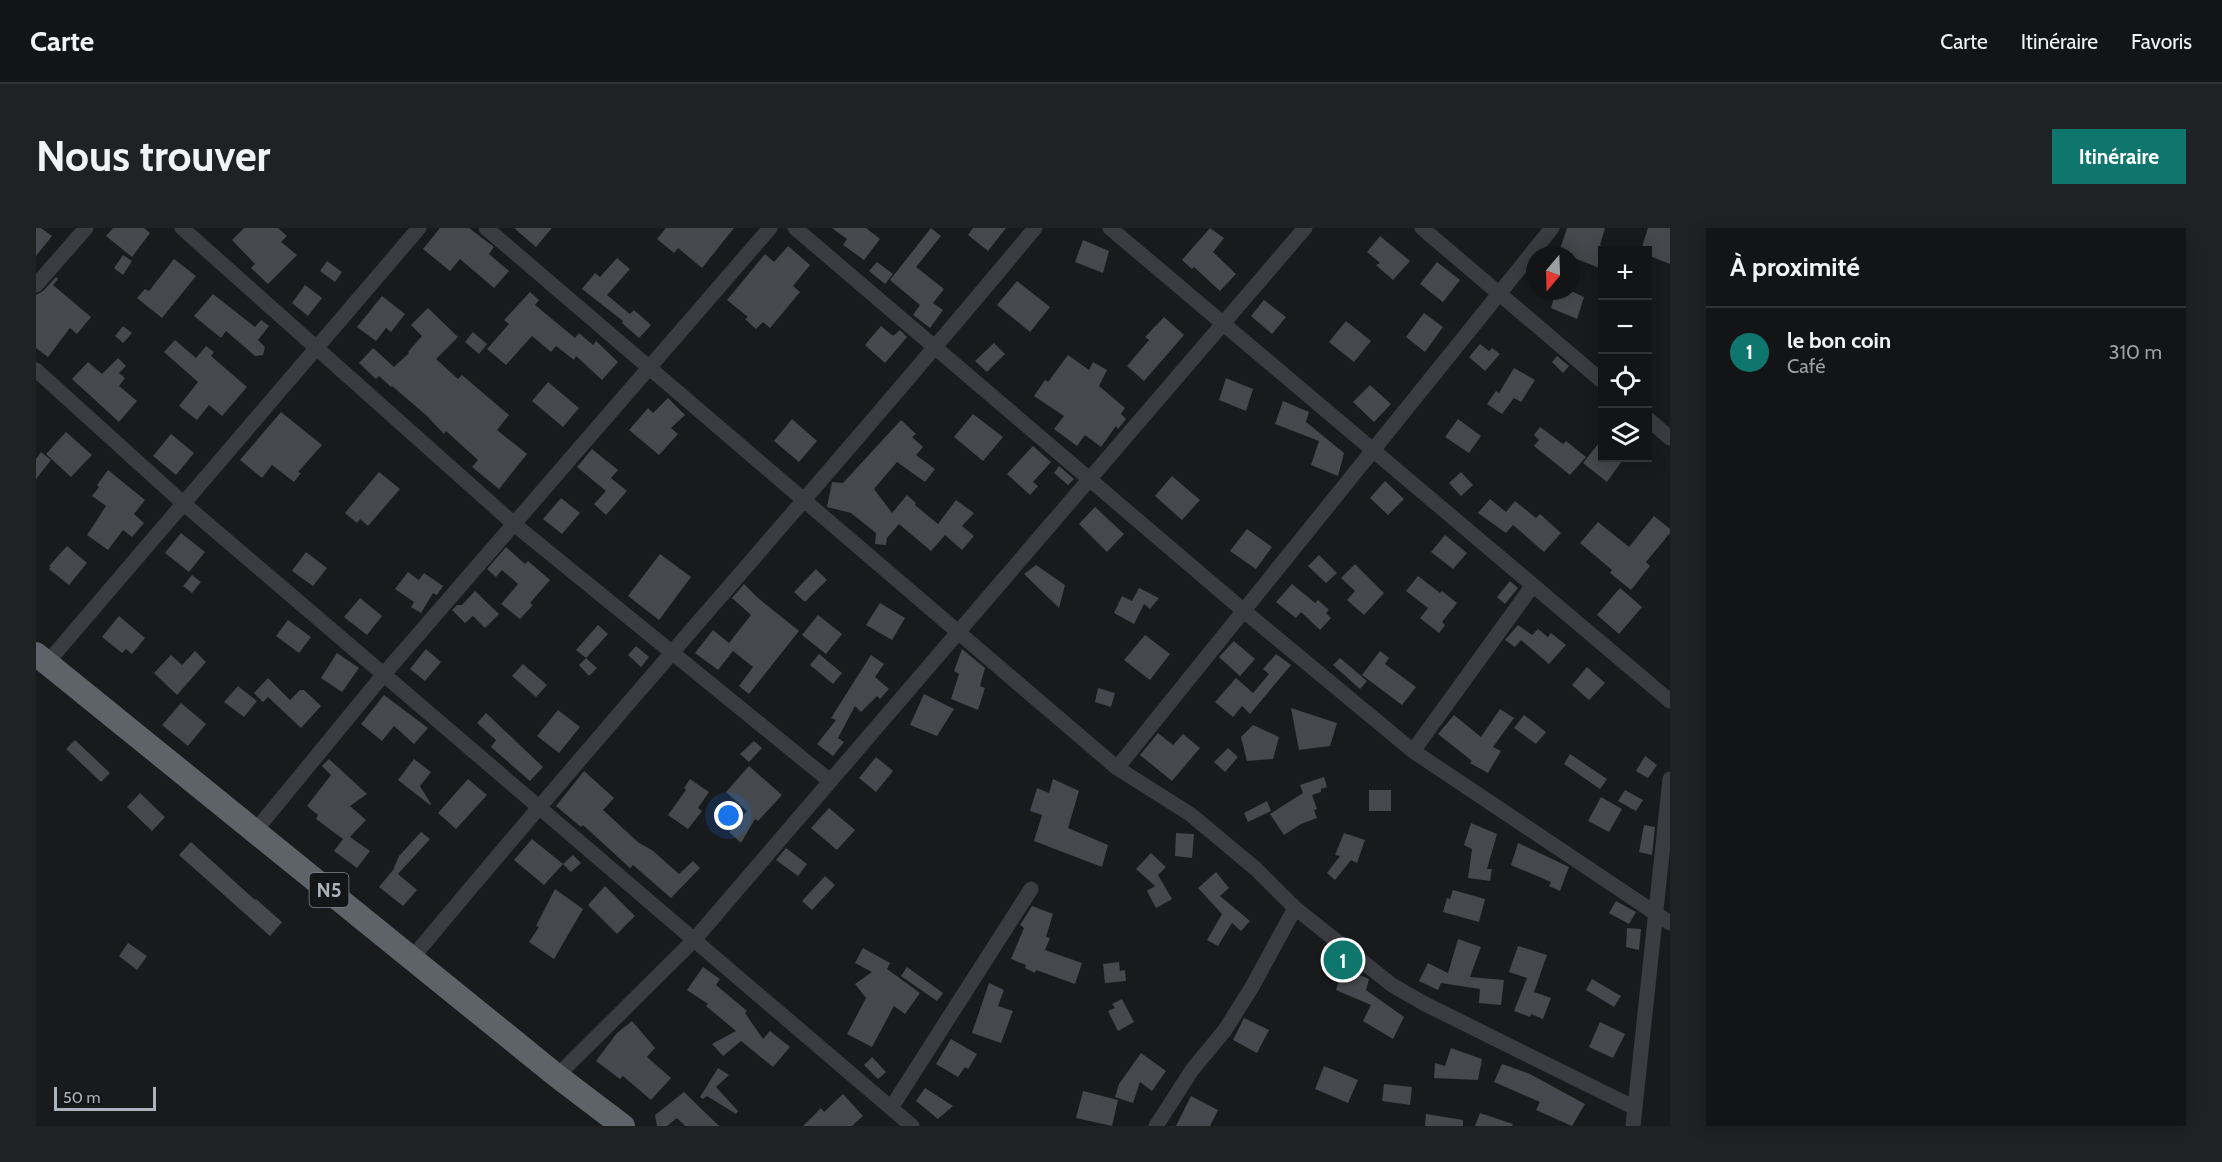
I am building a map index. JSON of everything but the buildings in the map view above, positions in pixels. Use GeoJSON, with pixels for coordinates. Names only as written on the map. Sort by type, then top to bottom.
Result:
{"type":"FeatureCollection","features":[{"type":"Feature","properties":{"kind":"highway","name":"N5"},"geometry":{"type":"LineString","coordinates":[[42,658],[557,1076],[623,1126]]}},
{"type":"Feature","properties":{"kind":"street"},"geometry":{"type":"LineString","coordinates":[[36,285],[86,228]]}},
{"type":"Feature","properties":{"kind":"street"},"geometry":{"type":"LineString","coordinates":[[182,228],[514,524],[830,781]]}},
{"type":"Feature","properties":{"kind":"street"},"geometry":{"type":"LineString","coordinates":[[42,658],[183,503],[419,228]]}},
{"type":"Feature","properties":{"kind":"street"},"geometry":{"type":"LineString","coordinates":[[486,228],[1117,768],[1190,814],[1256,869],[1295,908],[1392,985],[1425,1004],[1635,1108]]}},
{"type":"Feature","properties":{"kind":"street"},"geometry":{"type":"LineString","coordinates":[[255,831],[384,674],[770,228]]}},
{"type":"Feature","properties":{"kind":"street"},"geometry":{"type":"LineString","coordinates":[[795,228],[1244,611],[1413,751],[1670,923]]}},
{"type":"Feature","properties":{"kind":"street"},"geometry":{"type":"LineString","coordinates":[[413,957],[538,806],[936,347],[1035,228]]}},
{"type":"Feature","properties":{"kind":"street"},"geometry":{"type":"LineString","coordinates":[[1110,228],[1670,701]]}},
{"type":"Feature","properties":{"kind":"street"},"geometry":{"type":"LineString","coordinates":[[557,1076],[694,940],[1305,228]]}},
{"type":"Feature","properties":{"kind":"street"},"geometry":{"type":"LineString","coordinates":[[1422,228],[1598,378]]}},
{"type":"Feature","properties":{"kind":"street"},"geometry":{"type":"LineString","coordinates":[[1117,768],[1552,228]]}},
{"type":"Feature","properties":{"kind":"street"},"geometry":{"type":"LineString","coordinates":[[36,370],[183,503],[912,1126]]}},
{"type":"Feature","properties":{"kind":"street"},"geometry":{"type":"LineString","coordinates":[[1652,423],[1670,438]]}},
{"type":"Feature","properties":{"kind":"street"},"geometry":{"type":"LineString","coordinates":[[1413,751],[1533,585]]}},
{"type":"Feature","properties":{"kind":"street"},"geometry":{"type":"LineString","coordinates":[[1633,1126],[1670,779]]}},
{"type":"Feature","properties":{"kind":"street"},"geometry":{"type":"LineString","coordinates":[[891,1108],[1031,889]]}},
{"type":"Feature","properties":{"kind":"street"},"geometry":{"type":"LineString","coordinates":[[1156,1126],[1192,1070],[1225,1030],[1252,987],[1295,908]]}},
{"type":"Feature","properties":{"kind":"place","name":"le bon coin"},"geometry":{"type":"Point","coordinates":[1343,960]}}]}
